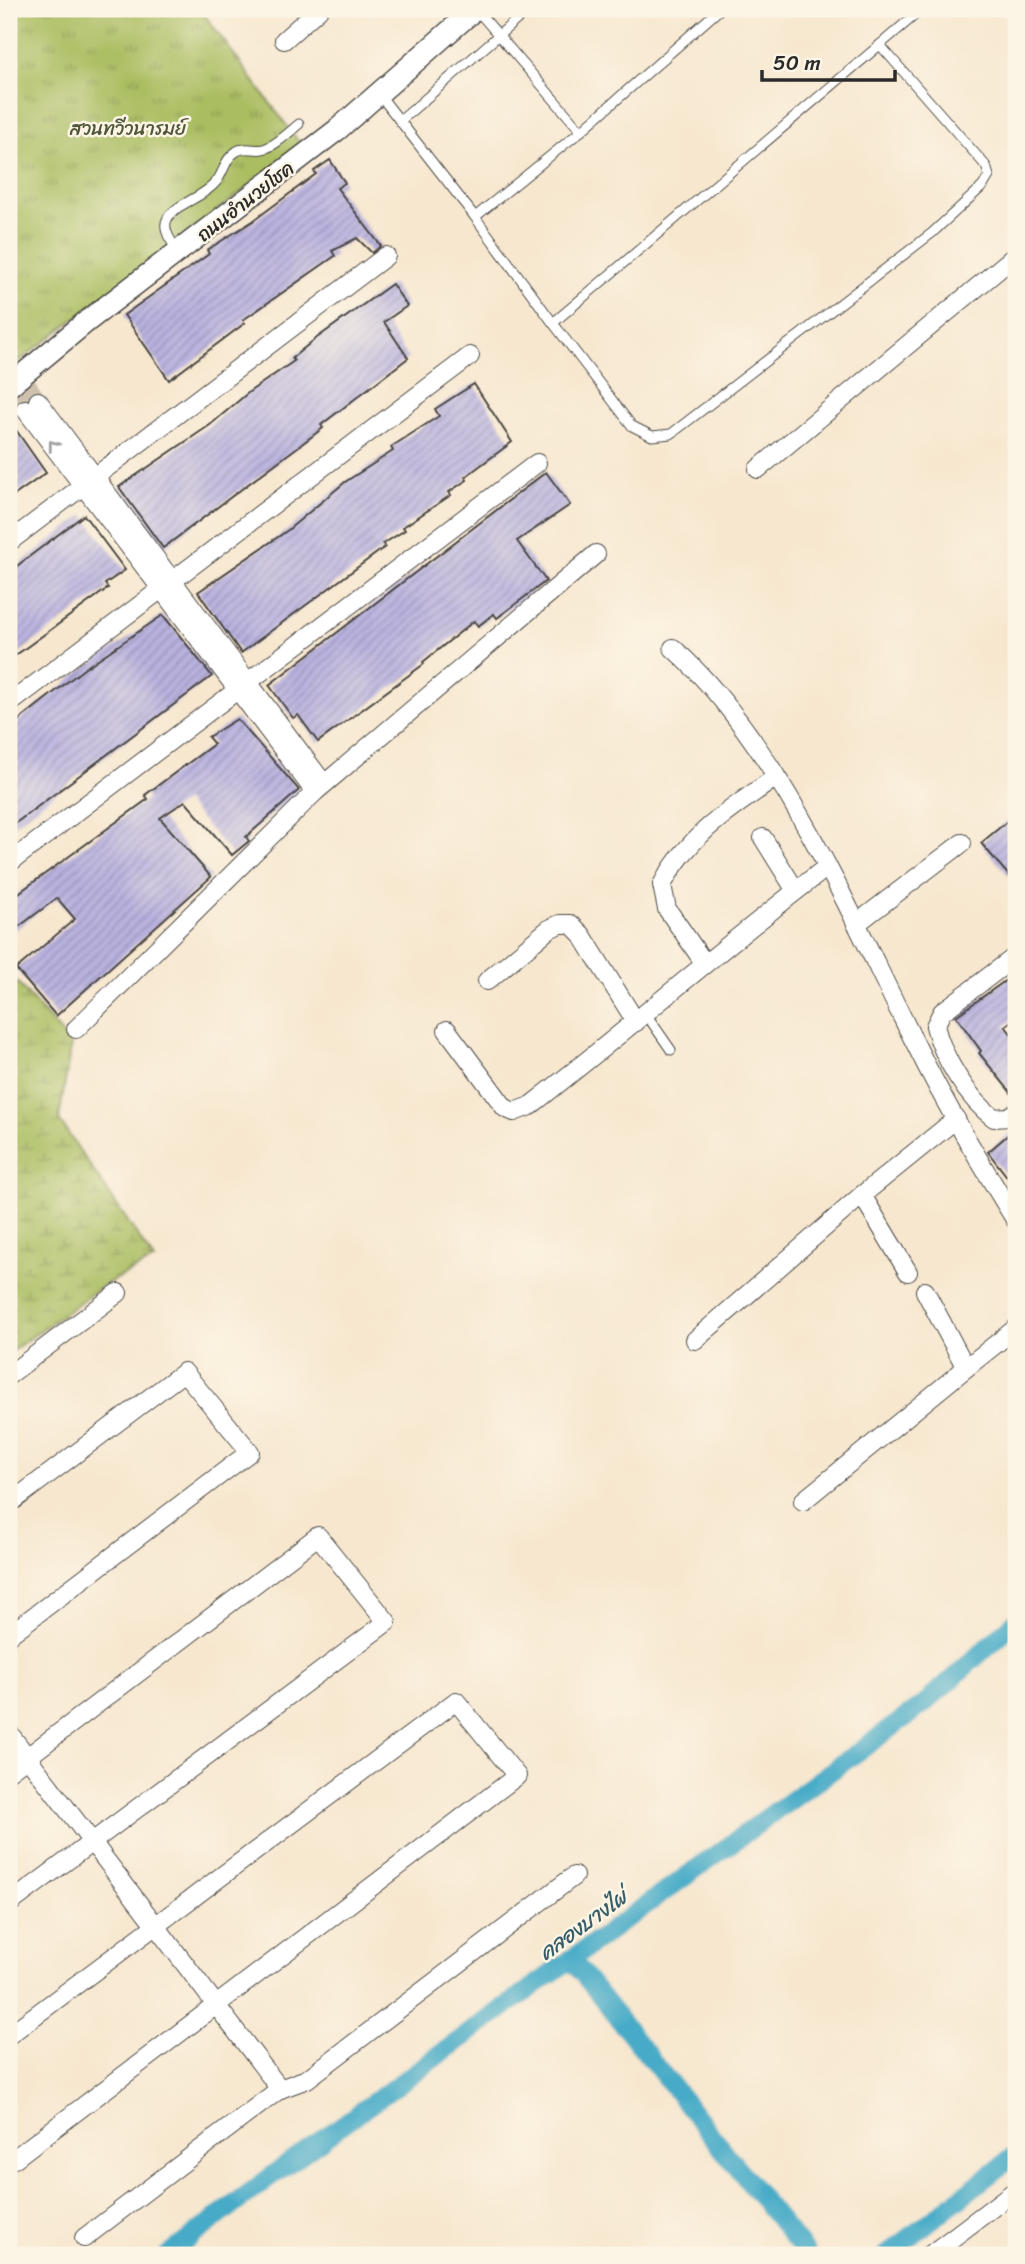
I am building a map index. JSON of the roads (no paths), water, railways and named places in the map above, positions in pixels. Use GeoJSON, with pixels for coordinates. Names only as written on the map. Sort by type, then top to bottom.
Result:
{"type":"FeatureCollection","features":[{"type":"Feature","properties":{"kind":"street"},"geometry":{"type":"LineString","coordinates":[[284,40],[319,9]]}},
{"type":"Feature","properties":{"kind":"street","name":"ถนนอำนวยโชค"},"geometry":{"type":"LineString","coordinates":[[15,385],[179,251],[379,94],[476,9]]}},
{"type":"Feature","properties":{"kind":"street"},"geometry":{"type":"LineString","coordinates":[[758,469],[1016,255]]}},
{"type":"Feature","properties":{"kind":"street"},"geometry":{"type":"LineString","coordinates":[[9,542],[386,256]]}},
{"type":"Feature","properties":{"kind":"street"},"geometry":{"type":"LineString","coordinates":[[9,704],[470,356]]}},
{"type":"Feature","properties":{"kind":"street"},"geometry":{"type":"LineString","coordinates":[[32,405],[320,788]]}},
{"type":"Feature","properties":{"kind":"street"},"geometry":{"type":"LineString","coordinates":[[9,863],[537,463]]}},
{"type":"Feature","properties":{"kind":"street"},"geometry":{"type":"LineString","coordinates":[[76,1028],[320,788],[596,554]]}},
{"type":"Feature","properties":{"kind":"street"},"geometry":{"type":"LineString","coordinates":[[673,648],[730,710],[775,778],[827,867],[956,1119],[1016,1221]]}},
{"type":"Feature","properties":{"kind":"street"},"geometry":{"type":"LineString","coordinates":[[705,964],[667,908],[662,886],[687,847],[713,820],[775,778]]}},
{"type":"Feature","properties":{"kind":"street"},"geometry":{"type":"LineString","coordinates":[[763,838],[796,891]]}},
{"type":"Feature","properties":{"kind":"street"},"geometry":{"type":"LineString","coordinates":[[856,924],[962,843]]}},
{"type":"Feature","properties":{"kind":"street"},"geometry":{"type":"LineString","coordinates":[[447,1030],[496,1099],[514,1112],[530,1106],[827,867]]}},
{"type":"Feature","properties":{"kind":"street"},"geometry":{"type":"LineString","coordinates":[[486,981],[549,929],[559,924],[571,924],[582,935],[641,1018]]}},
{"type":"Feature","properties":{"kind":"street"},"geometry":{"type":"LineString","coordinates":[[1016,956],[942,1012],[935,1026],[950,1061],[985,1112],[994,1118],[1008,1117],[1016,1112]]}},
{"type":"Feature","properties":{"kind":"street"},"geometry":{"type":"LineString","coordinates":[[695,1340],[862,1195],[956,1119]]}},
{"type":"Feature","properties":{"kind":"street"},"geometry":{"type":"LineString","coordinates":[[862,1195],[908,1272]]}},
{"type":"Feature","properties":{"kind":"street"},"geometry":{"type":"LineString","coordinates":[[925,1291],[966,1368]]}},
{"type":"Feature","properties":{"kind":"street"},"geometry":{"type":"LineString","coordinates":[[9,1375],[118,1293]]}},
{"type":"Feature","properties":{"kind":"street"},"geometry":{"type":"LineString","coordinates":[[803,1501],[1016,1328]]}},
{"type":"Feature","properties":{"kind":"street"},"geometry":{"type":"LineString","coordinates":[[9,1504],[184,1371],[250,1452],[9,1635]]}},
{"type":"Feature","properties":{"kind":"street"},"geometry":{"type":"LineString","coordinates":[[9,1771],[318,1536],[387,1622],[9,1904]]}},
{"type":"Feature","properties":{"kind":"street"},"geometry":{"type":"LineString","coordinates":[[9,2035],[456,1701],[517,1776],[14,2159]]}},
{"type":"Feature","properties":{"kind":"street"},"geometry":{"type":"LineString","coordinates":[[9,1733],[280,2089]]}},
{"type":"Feature","properties":{"kind":"street"},"geometry":{"type":"LineString","coordinates":[[84,2238],[280,2089],[307,2079],[574,1876]]}},
{"type":"Feature","properties":{"kind":"street"},"geometry":{"type":"LineString","coordinates":[[930,2255],[1016,2190]]}},
{"type":"Feature","properties":{"kind":"lane"},"geometry":{"type":"LineString","coordinates":[[476,9],[581,131]]}},
{"type":"Feature","properties":{"kind":"lane"},"geometry":{"type":"LineString","coordinates":[[400,121],[529,9]]}},
{"type":"Feature","properties":{"kind":"lane"},"geometry":{"type":"LineString","coordinates":[[475,217],[581,131],[720,9]]}},
{"type":"Feature","properties":{"kind":"lane"},"geometry":{"type":"LineString","coordinates":[[553,323],[922,9]]}},
{"type":"Feature","properties":{"kind":"lane"},"geometry":{"type":"LineString","coordinates":[[379,94],[632,426],[652,436],[671,434],[932,233],[983,186],[989,176],[986,166],[880,45]]}},
{"type":"Feature","properties":{"kind":"lane"},"geometry":{"type":"LineString","coordinates":[[179,251],[166,236],[164,229],[167,219],[193,197],[216,183],[226,161],[239,150],[262,150],[299,124]]}},
{"type":"Feature","properties":{"kind":"lane"},"geometry":{"type":"LineString","coordinates":[[641,1018],[671,1051]]}},
{"type":"Feature","properties":{"kind":"waterway","name":"คลองบางไผ่"},"geometry":{"type":"LineString","coordinates":[[168,2255],[270,2177],[924,1704],[1016,1621]]}},
{"type":"Feature","properties":{"kind":"waterway"},"geometry":{"type":"LineString","coordinates":[[571,1959],[807,2255]]}},
{"type":"Feature","properties":{"kind":"waterway"},"geometry":{"type":"LineString","coordinates":[[887,2255],[1016,2154]]}},
{"type":"Feature","properties":{"kind":"tunnel"},"geometry":{"type":"LineString","coordinates":[[26,384],[38,401]]}},
{"type":"Feature","properties":{"kind":"tunnel"},"geometry":{"type":"LineString","coordinates":[[14,393],[25,409]]}},
{"type":"Feature","properties":{"kind":"park label","name":"สวนทวีวนารมย์"},"geometry":{"type":"Point","coordinates":[128,128]}}]}
